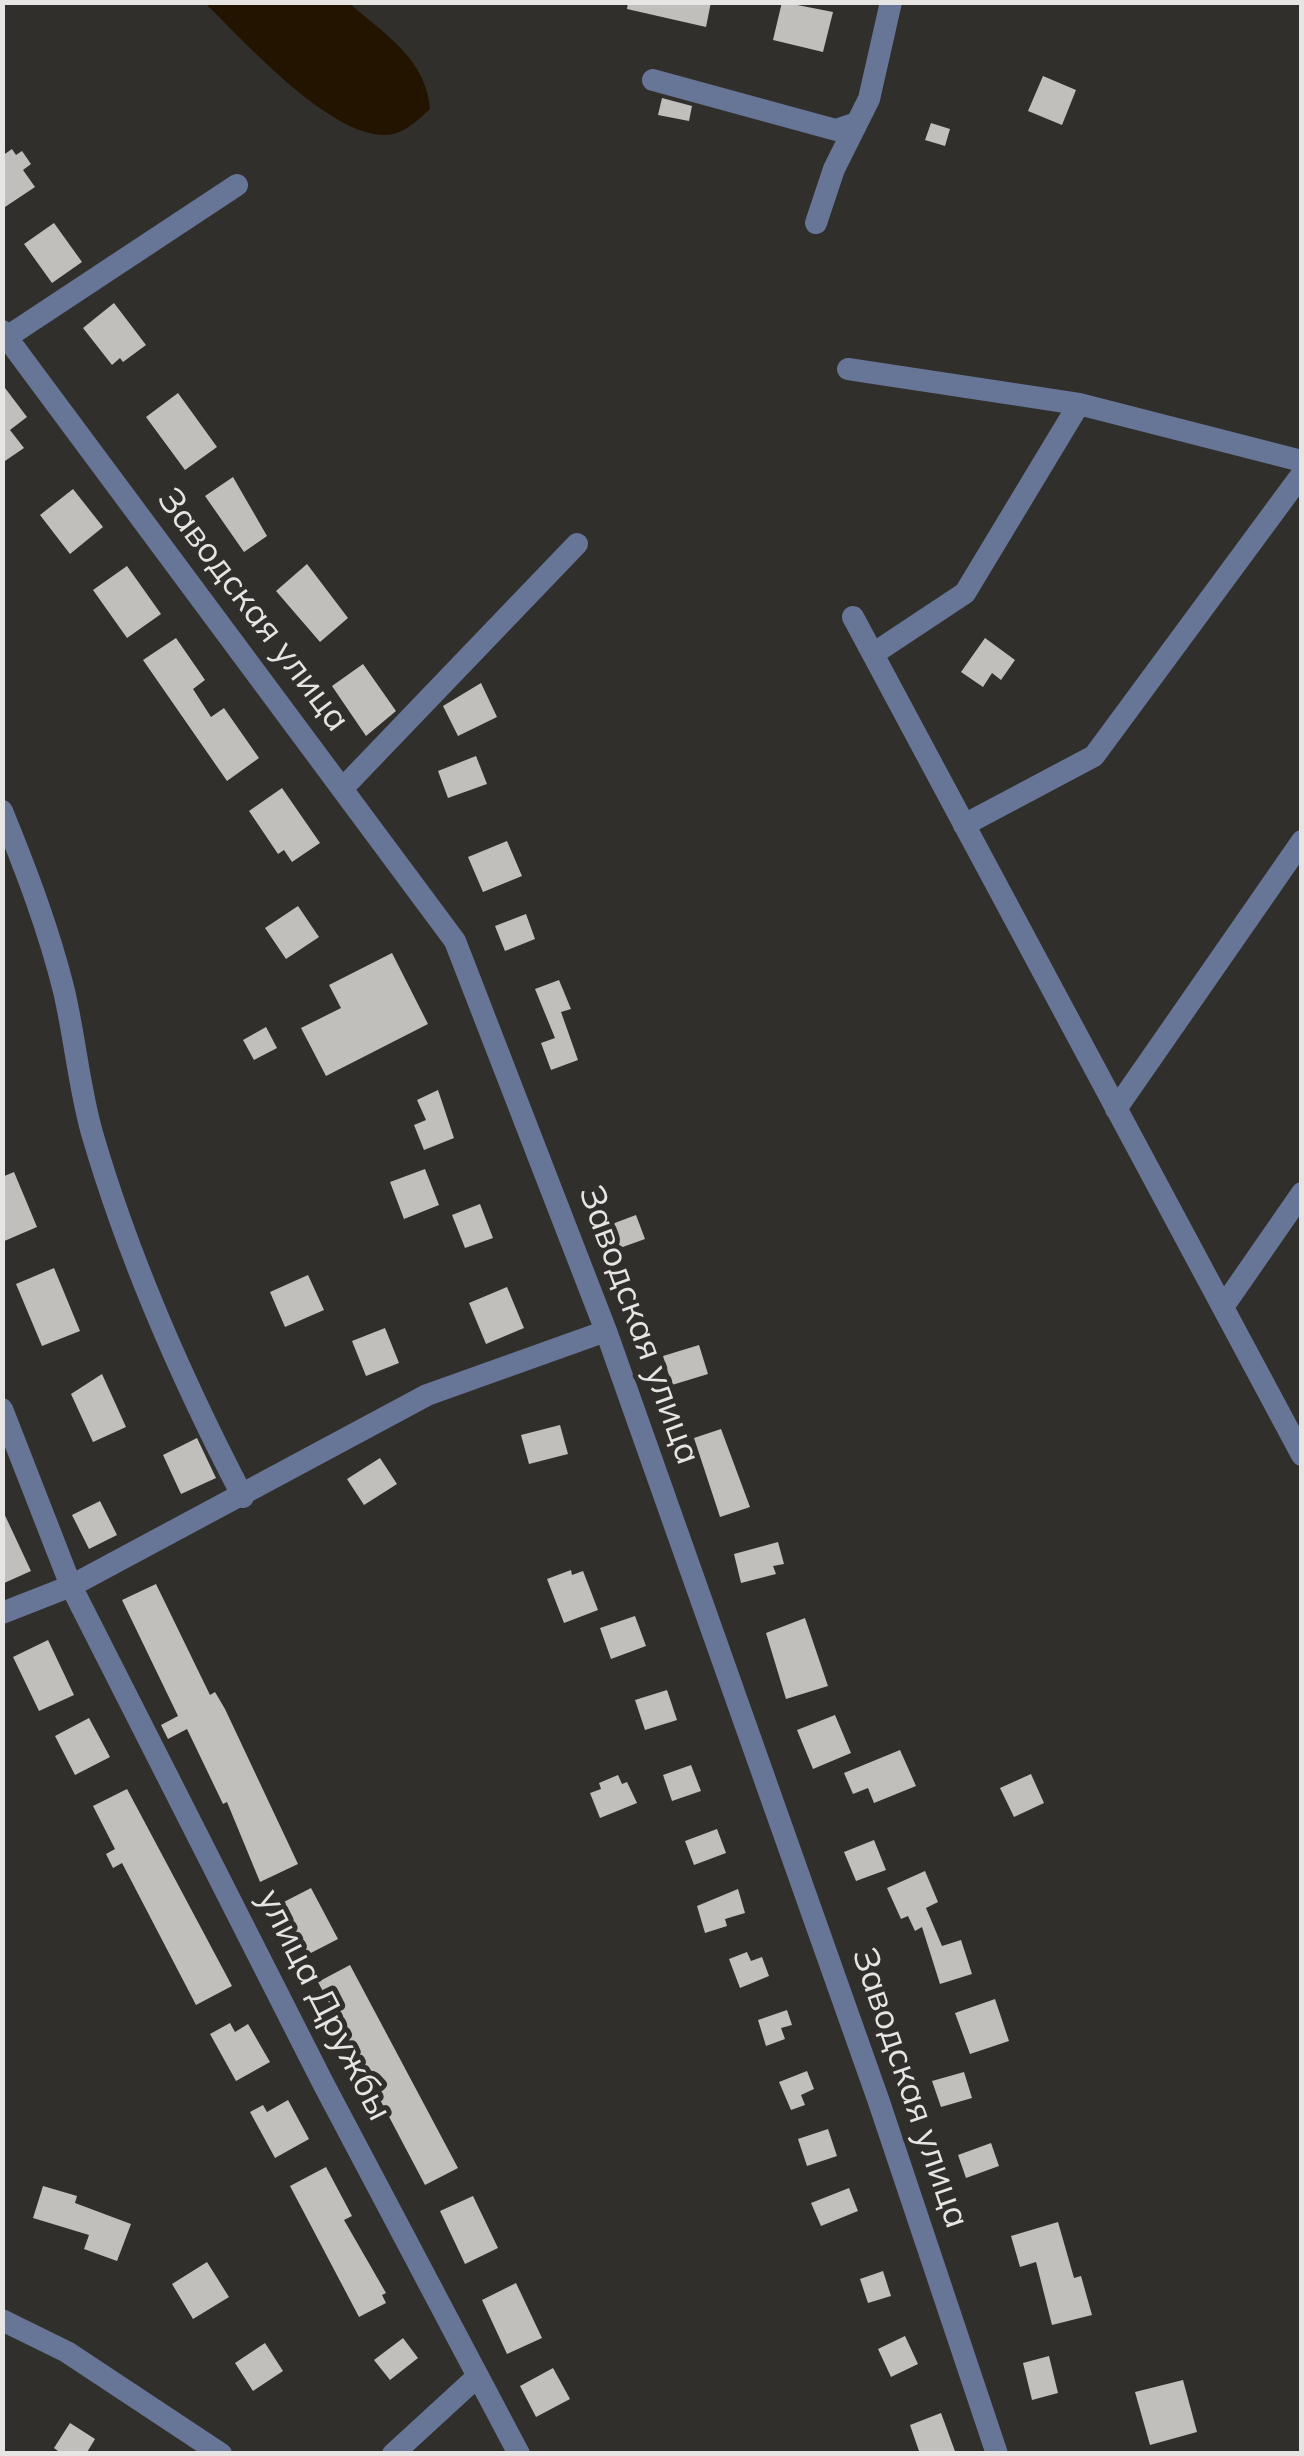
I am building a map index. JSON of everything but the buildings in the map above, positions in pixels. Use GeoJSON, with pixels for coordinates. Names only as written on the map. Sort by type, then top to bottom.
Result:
{"type":"FeatureCollection","features":[{"type":"Feature","properties":{"kind":"street"},"geometry":{"type":"LineString","coordinates":[[816,223],[834,168],[869,99],[891,2]]}},
{"type":"Feature","properties":{"kind":"street"},"geometry":{"type":"LineString","coordinates":[[653,80],[836,130],[857,123]]}},
{"type":"Feature","properties":{"kind":"street"},"geometry":{"type":"LineString","coordinates":[[5,334],[237,184]]}},
{"type":"Feature","properties":{"kind":"street","name":"Заводская улица"},"geometry":{"type":"LineString","coordinates":[[5,334],[455,941],[606,1331],[872,2080],[997,2454]]}},
{"type":"Feature","properties":{"kind":"street"},"geometry":{"type":"LineString","coordinates":[[848,369],[1079,404],[1302,461]]}},
{"type":"Feature","properties":{"kind":"street"},"geometry":{"type":"LineString","coordinates":[[873,654],[965,593],[1079,404]]}},
{"type":"Feature","properties":{"kind":"street"},"geometry":{"type":"LineString","coordinates":[[964,825],[1094,756],[1302,474]]}},
{"type":"Feature","properties":{"kind":"street"},"geometry":{"type":"LineString","coordinates":[[342,788],[577,544]]}},
{"type":"Feature","properties":{"kind":"street"},"geometry":{"type":"LineString","coordinates":[[853,618],[1302,1454]]}},
{"type":"Feature","properties":{"kind":"street"},"geometry":{"type":"LineString","coordinates":[[2,812],[26,870],[63,988],[91,1130],[141,1277],[196,1406],[243,1498]]}},
{"type":"Feature","properties":{"kind":"street"},"geometry":{"type":"LineString","coordinates":[[1116,1108],[1302,842]]}},
{"type":"Feature","properties":{"kind":"street"},"geometry":{"type":"LineString","coordinates":[[1222,1307],[1302,1193]]}},
{"type":"Feature","properties":{"kind":"street"},"geometry":{"type":"LineString","coordinates":[[2,1613],[72,1586],[243,1498],[427,1395],[606,1331]]}},
{"type":"Feature","properties":{"kind":"street","name":"улица Дружбы"},"geometry":{"type":"LineString","coordinates":[[2,1409],[72,1586],[323,2083],[519,2454]]}},
{"type":"Feature","properties":{"kind":"street"},"geometry":{"type":"LineString","coordinates":[[2,2320],[67,2352],[221,2454]]}},
{"type":"Feature","properties":{"kind":"street"},"geometry":{"type":"LineString","coordinates":[[394,2454],[478,2376]]}},
{"type":"Feature","properties":{"kind":"shaded area"},"geometry":{"type":"Polygon","coordinates":[[[205,3],[349,3],[412,61],[427,91],[430,109],[397,133],[384,135],[362,131],[338,120],[288,83],[205,3]]]}}]}
